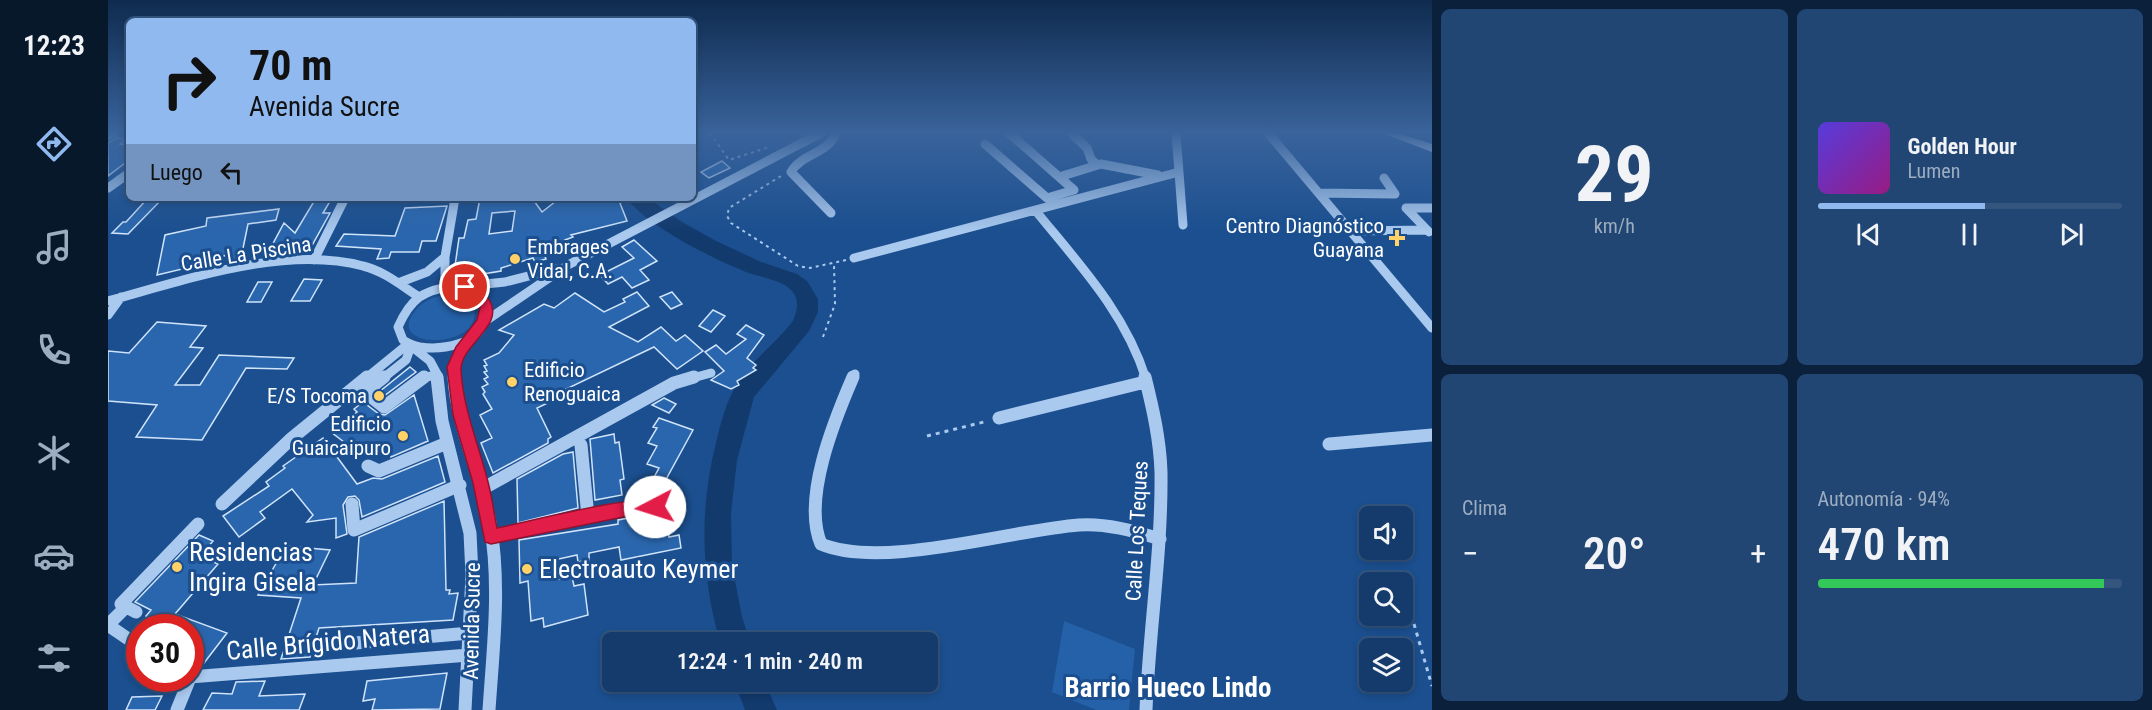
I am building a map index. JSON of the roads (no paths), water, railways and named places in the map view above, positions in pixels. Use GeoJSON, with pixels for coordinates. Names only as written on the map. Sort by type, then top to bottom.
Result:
{"type":"FeatureCollection","features":[{"type":"Feature","properties":{"kind":"street","name":"Avenida Sucre"},"geometry":{"type":"LineString","coordinates":[[696,199],[759,166]]}},
{"type":"Feature","properties":{"kind":"street"},"geometry":{"type":"LineString","coordinates":[[794,166],[791,171],[795,178],[831,213]]}},
{"type":"Feature","properties":{"kind":"street"},"geometry":{"type":"LineString","coordinates":[[1010,166],[1047,198],[1074,190],[1047,166]]}},
{"type":"Feature","properties":{"kind":"street"},"geometry":{"type":"LineString","coordinates":[[1059,177],[1093,166]]}},
{"type":"Feature","properties":{"kind":"street"},"geometry":{"type":"LineString","coordinates":[[1104,166],[1164,176]]}},
{"type":"Feature","properties":{"kind":"street"},"geometry":{"type":"LineString","coordinates":[[1179,166],[1183,225]]}},
{"type":"Feature","properties":{"kind":"street"},"geometry":{"type":"LineString","coordinates":[[1296,166],[1432,328]]}},
{"type":"Feature","properties":{"kind":"street"},"geometry":{"type":"LineString","coordinates":[[854,258],[1179,172]]}},
{"type":"Feature","properties":{"kind":"street"},"geometry":{"type":"LineString","coordinates":[[108,188],[126,175]]}},
{"type":"Feature","properties":{"kind":"street"},"geometry":{"type":"LineString","coordinates":[[1319,193],[1395,194],[1384,178]]}},
{"type":"Feature","properties":{"kind":"street"},"geometry":{"type":"LineString","coordinates":[[314,260],[344,201]]}},
{"type":"Feature","properties":{"kind":"street"},"geometry":{"type":"LineString","coordinates":[[450,287],[445,257],[454,201]]}},
{"type":"Feature","properties":{"kind":"street","name":"Avenida Sucre"},"geometry":{"type":"LineString","coordinates":[[489,710],[493,616],[491,537],[482,489],[460,415],[454,367],[460,350],[481,326],[568,265],[693,201]]}},
{"type":"Feature","properties":{"kind":"street"},"geometry":{"type":"LineString","coordinates":[[1430,232],[1406,208],[1432,208]]}},
{"type":"Feature","properties":{"kind":"street","name":"Calle Los Teques"},"geometry":{"type":"LineString","coordinates":[[1035,210],[1104,295],[1131,342],[1145,382],[1156,426],[1163,473],[1160,539],[1147,657],[1146,710]]}},
{"type":"Feature","properties":{"kind":"street"},"geometry":{"type":"LineString","coordinates":[[1350,231],[1430,232]]}},
{"type":"Feature","properties":{"kind":"street"},"geometry":{"type":"LineString","coordinates":[[398,283],[427,272],[445,257]]}},
{"type":"Feature","properties":{"kind":"street","name":"Calle La Piscina"},"geometry":{"type":"LineString","coordinates":[[108,300],[225,271],[314,260],[333,260],[365,266],[419,297]]}},
{"type":"Feature","properties":{"kind":"street","name":"Avenida Sucre"},"geometry":{"type":"LineString","coordinates":[[450,287],[505,282],[568,265]]}},
{"type":"Feature","properties":{"kind":"street"},"geometry":{"type":"LineString","coordinates":[[409,345],[406,360],[364,392],[384,407],[422,378],[437,374],[430,361],[409,345],[400,335],[399,320],[408,305],[419,297],[450,287],[473,290],[484,300],[486,314],[481,326],[462,342],[441,350],[420,349],[409,345]]}},
{"type":"Feature","properties":{"kind":"street"},"geometry":{"type":"LineString","coordinates":[[108,315],[121,297]]}},
{"type":"Feature","properties":{"kind":"street"},"geometry":{"type":"LineString","coordinates":[[222,504],[292,438],[409,345]]}},
{"type":"Feature","properties":{"kind":"street"},"geometry":{"type":"LineString","coordinates":[[482,489],[674,383],[711,373]]}},
{"type":"Feature","properties":{"kind":"street","name":"Avenida Sucre"},"geometry":{"type":"LineString","coordinates":[[437,374],[442,421],[460,485],[470,533],[472,576],[465,710]]}},
{"type":"Feature","properties":{"kind":"street"},"geometry":{"type":"LineString","coordinates":[[855,374],[838,412],[818,485],[814,531],[820,544],[828,549],[848,553],[872,552],[999,538],[1080,525],[1119,527],[1160,539]]}},
{"type":"Feature","properties":{"kind":"street"},"geometry":{"type":"LineString","coordinates":[[999,418],[1145,382]]}},
{"type":"Feature","properties":{"kind":"street"},"geometry":{"type":"LineString","coordinates":[[1329,444],[1432,435]]}},
{"type":"Feature","properties":{"kind":"street"},"geometry":{"type":"LineString","coordinates":[[368,466],[379,471],[447,443]]}},
{"type":"Feature","properties":{"kind":"street"},"geometry":{"type":"LineString","coordinates":[[581,445],[588,517]]}},
{"type":"Feature","properties":{"kind":"street"},"geometry":{"type":"LineString","coordinates":[[352,504],[354,530],[460,485]]}},
{"type":"Feature","properties":{"kind":"street"},"geometry":{"type":"LineString","coordinates":[[491,537],[628,508],[655,507]]}},
{"type":"Feature","properties":{"kind":"street"},"geometry":{"type":"LineString","coordinates":[[126,637],[108,625],[131,610],[121,604],[198,524]]}},
{"type":"Feature","properties":{"kind":"street"},"geometry":{"type":"LineString","coordinates":[[321,646],[470,633]]}},
{"type":"Feature","properties":{"kind":"street","name":"Calle Brígido Natera"},"geometry":{"type":"LineString","coordinates":[[204,677],[469,655]]}},
{"type":"Feature","properties":{"kind":"street"},"geometry":{"type":"LineString","coordinates":[[177,710],[184,692]]}},
{"type":"Feature","properties":{"kind":"waterway"},"geometry":{"type":"LineString","coordinates":[[640,201],[660,217],[709,246],[754,267],[795,282],[808,299],[808,312],[802,325],[747,388],[735,417],[724,460],[717,539],[722,591],[732,632]]}},
{"type":"Feature","properties":{"kind":"waterway"},"geometry":{"type":"LineString","coordinates":[[754,692],[761,710]]}},
{"type":"Feature","properties":{"kind":"place","name":"Centro Diagnóstico Guayana"},"geometry":{"type":"Point","coordinates":[1397,238]}},
{"type":"Feature","properties":{"kind":"place","name":"Embrages Vidal, C.A."},"geometry":{"type":"Point","coordinates":[515,259]}},
{"type":"Feature","properties":{"kind":"place","name":"Edificio Renoguaica"},"geometry":{"type":"Point","coordinates":[512,382]}},
{"type":"Feature","properties":{"kind":"place","name":"E/S Tocoma"},"geometry":{"type":"Point","coordinates":[379,396]}},
{"type":"Feature","properties":{"kind":"place","name":"Edificio Guaicaipuro"},"geometry":{"type":"Point","coordinates":[403,436]}},
{"type":"Feature","properties":{"kind":"place","name":"Residencias Ingira Gisela"},"geometry":{"type":"Point","coordinates":[177,567]}},
{"type":"Feature","properties":{"kind":"place","name":"Electroauto Keymer"},"geometry":{"type":"Point","coordinates":[527,569]}},
{"type":"Feature","properties":{"kind":"district","name":"Barrio Hueco Lindo"},"geometry":{"type":"Point","coordinates":[1168,688]}}]}
